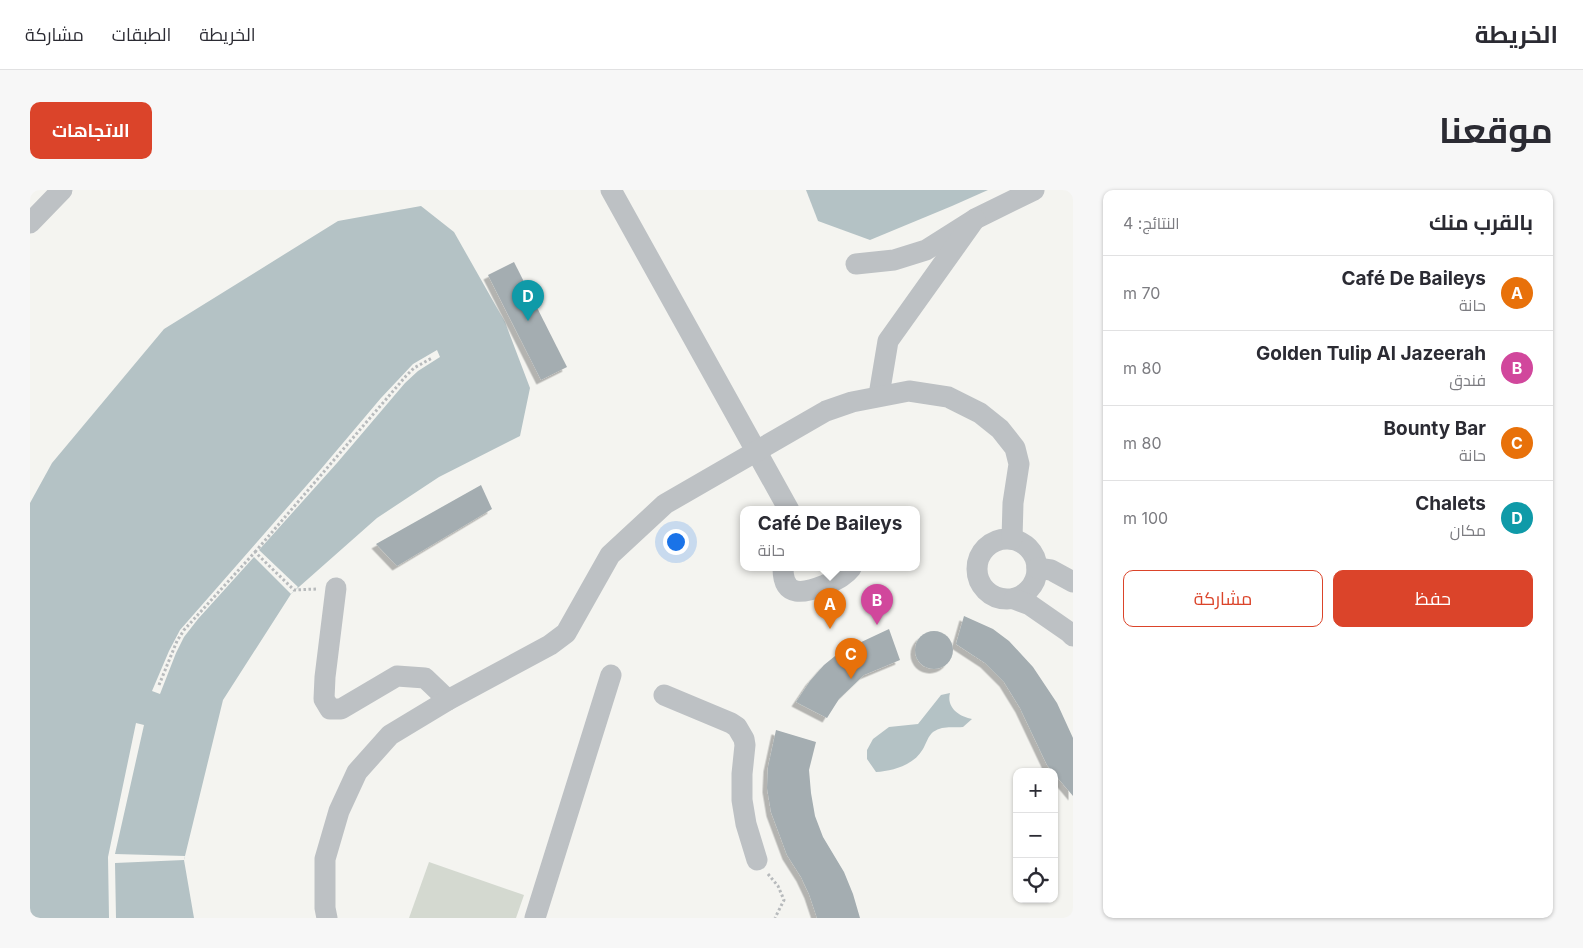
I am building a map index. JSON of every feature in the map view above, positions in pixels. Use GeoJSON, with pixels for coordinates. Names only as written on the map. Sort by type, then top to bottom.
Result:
{"type":"FeatureCollection","features":[{"type":"Feature","properties":{"kind":"street"},"geometry":{"type":"LineString","coordinates":[[30,223],[62,190]]}},
{"type":"Feature","properties":{"kind":"street"},"geometry":{"type":"LineString","coordinates":[[611,190],[787,506]]}},
{"type":"Feature","properties":{"kind":"street"},"geometry":{"type":"LineString","coordinates":[[856,264],[894,260],[926,250],[975,219],[1034,190]]}},
{"type":"Feature","properties":{"kind":"street"},"geometry":{"type":"LineString","coordinates":[[879,395],[888,341],[975,219]]}},
{"type":"Feature","properties":{"kind":"street"},"geometry":{"type":"LineString","coordinates":[[327,918],[325,908],[325,860],[339,811],[357,772],[390,735],[448,700],[550,645],[566,633],[610,556],[665,504],[826,412],[852,402],[879,395],[909,391],[948,397],[980,413],[1000,429],[1015,448],[1019,464],[1013,503],[1012,539]]}},
{"type":"Feature","properties":{"kind":"street"},"geometry":{"type":"LineString","coordinates":[[1014,599],[1024,595],[1031,588],[1036,579],[1037,568],[1035,558],[1030,549],[1022,542],[1002,539],[985,547],[979,556],[977,575],[980,584],[986,592],[994,597],[1014,599],[1030,605],[1073,636]]}},
{"type":"Feature","properties":{"kind":"street"},"geometry":{"type":"LineString","coordinates":[[1037,568],[1051,570],[1073,582]]}},
{"type":"Feature","properties":{"kind":"street"},"geometry":{"type":"LineString","coordinates":[[783,571],[788,587],[800,593],[809,592],[841,578],[848,571]]}},
{"type":"Feature","properties":{"kind":"street"},"geometry":{"type":"LineString","coordinates":[[336,588],[324,677],[324,700],[330,709],[341,709],[397,676],[425,678],[448,700]]}},
{"type":"Feature","properties":{"kind":"street"},"geometry":{"type":"LineString","coordinates":[[535,918],[611,675]]}},
{"type":"Feature","properties":{"kind":"street"},"geometry":{"type":"LineString","coordinates":[[664,695],[731,723],[741,732],[745,745],[742,800],[746,824],[757,860]]}},
{"type":"Feature","properties":{"kind":"path"},"geometry":{"type":"LineString","coordinates":[[159,684],[184,630],[255,552],[406,376],[432,358]]}},
{"type":"Feature","properties":{"kind":"path"},"geometry":{"type":"LineString","coordinates":[[255,552],[294,590],[336,588]]}},
{"type":"Feature","properties":{"kind":"path"},"geometry":{"type":"LineString","coordinates":[[757,860],[778,886],[784,900],[775,918]]}},
{"type":"Feature","properties":{"kind":"shaded area"},"geometry":{"type":"Polygon","coordinates":[[[806,190],[988,190],[870,240],[818,221],[806,190]]]}},
{"type":"Feature","properties":{"kind":"shaded area"},"geometry":{"type":"Polygon","coordinates":[[[421,206],[454,232],[505,322],[530,388],[520,436],[439,477],[377,518],[291,594],[223,700],[184,860],[194,918],[30,918],[30,503],[52,463],[164,329],[338,221],[421,206]]]}},
{"type":"Feature","properties":{"kind":"shaded area"},"geometry":{"type":"Polygon","coordinates":[[[950,693],[950,703],[955,711],[972,719],[963,727],[944,728],[933,732],[919,755],[909,763],[896,769],[876,772],[867,759],[867,750],[873,739],[889,727],[918,724],[941,695],[950,693]]]}},
{"type":"Feature","properties":{"kind":"shaded area"},"geometry":{"type":"Polygon","coordinates":[[[429,862],[524,895],[516,918],[409,918],[429,862]]]}},
{"type":"Feature","properties":{"kind":"pier"},"geometry":{"type":"Polygon","coordinates":[[[437,350],[440,357],[418,371],[405,383],[259,550],[298,587],[291,594],[254,557],[184,637],[160,694],[152,691],[180,630],[381,398],[413,364],[437,350]]]}},
{"type":"Feature","properties":{"kind":"pier"},"geometry":{"type":"Polygon","coordinates":[[[136,723],[144,725],[115,854],[185,856],[184,860],[115,863],[116,918],[109,918],[108,857],[136,723]]]}},
{"type":"Feature","properties":{"kind":"building"},"geometry":{"type":"Polygon","coordinates":[[[514,262],[567,367],[541,380],[488,275],[514,262]]]}},
{"type":"Feature","properties":{"kind":"building"},"geometry":{"type":"Polygon","coordinates":[[[481,485],[492,509],[397,566],[376,544],[481,485]]]}},
{"type":"Feature","properties":{"kind":"building"},"geometry":{"type":"Polygon","coordinates":[[[964,616],[993,629],[1009,641],[1033,667],[1057,703],[1073,738],[1073,796],[1058,778],[1058,768],[1050,768],[1047,765],[1020,708],[1004,682],[985,663],[956,644],[964,616]]]}},
{"type":"Feature","properties":{"kind":"building"},"geometry":{"type":"Polygon","coordinates":[[[889,629],[900,660],[864,675],[839,699],[827,718],[796,702],[810,681],[824,665],[840,652],[889,629]]]}},
{"type":"Feature","properties":{"kind":"building"},"geometry":{"type":"Polygon","coordinates":[[[934,631],[947,637],[953,650],[947,663],[934,669],[921,663],[915,650],[921,637],[934,631]]]}},
{"type":"Feature","properties":{"kind":"building"},"geometry":{"type":"Polygon","coordinates":[[[776,730],[816,742],[809,770],[815,816],[823,837],[844,872],[860,918],[817,918],[801,877],[787,855],[771,812],[767,788],[768,767],[776,730]]]}},
{"type":"Feature","properties":{"kind":"place","name":"Chalets"},"geometry":{"type":"Point","coordinates":[528,321]}},
{"type":"Feature","properties":{"kind":"place","name":"Golden Tulip Al Jazeerah"},"geometry":{"type":"Point","coordinates":[877,625]}},
{"type":"Feature","properties":{"kind":"place","name":"Café De Baileys"},"geometry":{"type":"Point","coordinates":[830,629]}},
{"type":"Feature","properties":{"kind":"place","name":"Bounty Bar"},"geometry":{"type":"Point","coordinates":[851,679]}}]}
